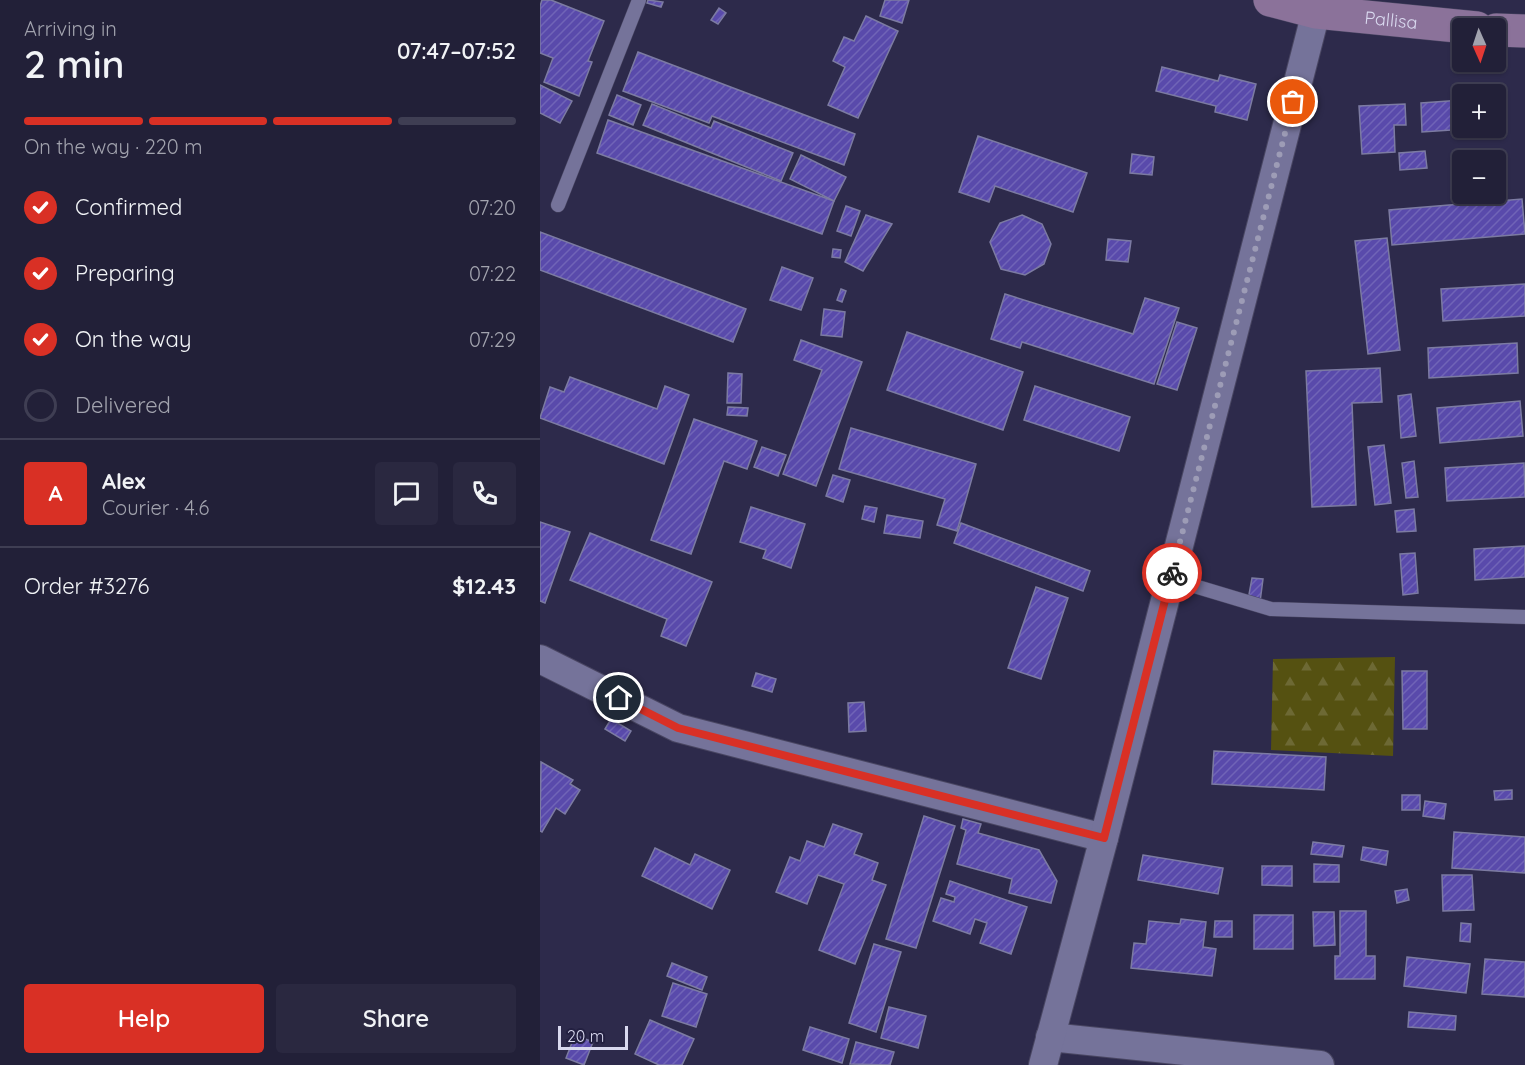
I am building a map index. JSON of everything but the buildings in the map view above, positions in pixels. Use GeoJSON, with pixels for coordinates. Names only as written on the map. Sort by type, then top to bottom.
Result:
{"type":"FeatureCollection","features":[{"type":"Feature","properties":{"kind":"main road","name":"Pallisa"},"geometry":{"type":"LineString","coordinates":[[1270,0],[1316,12],[1412,11],[1452,21]]}},
{"type":"Feature","properties":{"kind":"main road"},"geometry":{"type":"LineString","coordinates":[[1506,31],[1525,32]]}},
{"type":"Feature","properties":{"kind":"street"},"geometry":{"type":"LineString","coordinates":[[1043,1065],[1104,838],[1316,12]]}},
{"type":"Feature","properties":{"kind":"street"},"geometry":{"type":"LineString","coordinates":[[540,659],[678,728],[1104,838]]}},
{"type":"Feature","properties":{"kind":"street"},"geometry":{"type":"LineString","coordinates":[[1050,1037],[1320,1065]]}},
{"type":"Feature","properties":{"kind":"lane"},"geometry":{"type":"LineString","coordinates":[[558,205],[639,0]]}},
{"type":"Feature","properties":{"kind":"lane"},"geometry":{"type":"LineString","coordinates":[[1171,579],[1271,609],[1525,617]]}},
{"type":"Feature","properties":{"kind":"green space"},"geometry":{"type":"Polygon","coordinates":[[[1395,657],[1393,756],[1271,750],[1273,659],[1395,657]]]}},
{"type":"Feature","properties":{"kind":"way so far"},"geometry":{"type":"LineString","coordinates":[[1172,573],[1293,102]]}},
{"type":"Feature","properties":{"kind":"route"},"geometry":{"type":"LineString","coordinates":[[619,698],[678,728],[1104,838],[1172,573]]}}]}
